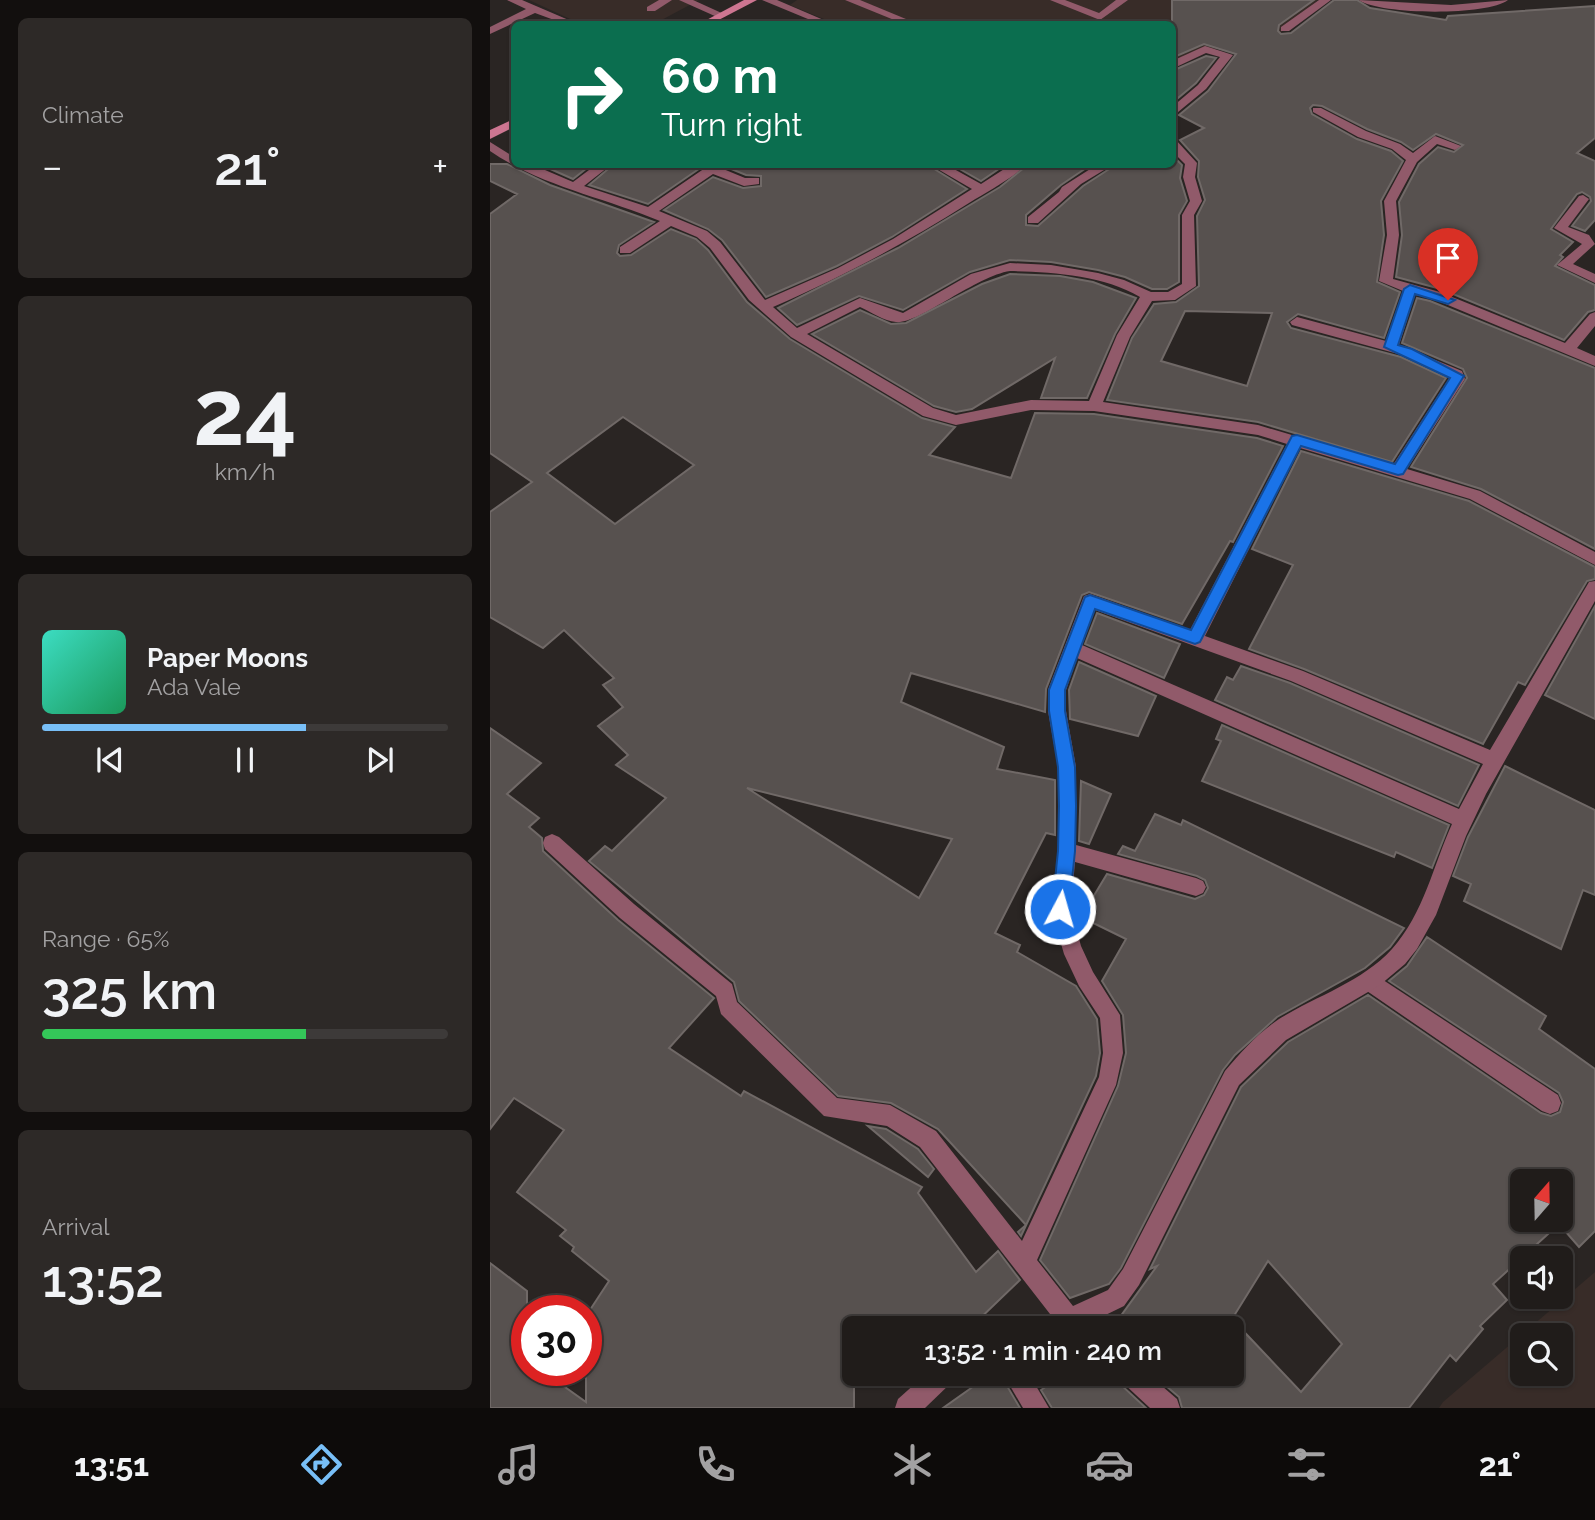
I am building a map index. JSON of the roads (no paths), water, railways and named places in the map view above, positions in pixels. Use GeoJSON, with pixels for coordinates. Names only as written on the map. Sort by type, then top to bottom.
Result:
{"type":"FeatureCollection","features":[{"type":"Feature","properties":{"kind":"main road"},"geometry":{"type":"LineString","coordinates":[[710,21],[752,0]]}},
{"type":"Feature","properties":{"kind":"main road"},"geometry":{"type":"LineString","coordinates":[[490,135],[511,124]]}},
{"type":"Feature","properties":{"kind":"street"},"geometry":{"type":"LineString","coordinates":[[512,0],[564,21]]}},
{"type":"Feature","properties":{"kind":"street"},"geometry":{"type":"LineString","coordinates":[[651,9],[667,0]]}},
{"type":"Feature","properties":{"kind":"street"},"geometry":{"type":"LineString","coordinates":[[684,0],[721,15]]}},
{"type":"Feature","properties":{"kind":"street"},"geometry":{"type":"LineString","coordinates":[[767,0],[820,21]]}},
{"type":"Feature","properties":{"kind":"street"},"geometry":{"type":"LineString","coordinates":[[850,0],[904,21]]}},
{"type":"Feature","properties":{"kind":"street"},"geometry":{"type":"LineString","coordinates":[[1055,0],[1100,17],[1123,0]]}},
{"type":"Feature","properties":{"kind":"street"},"geometry":{"type":"LineString","coordinates":[[1285,29],[1326,0]]}},
{"type":"Feature","properties":{"kind":"street"},"geometry":{"type":"LineString","coordinates":[[1364,0],[1430,10],[1473,8],[1503,0]]}},
{"type":"Feature","properties":{"kind":"street"},"geometry":{"type":"LineString","coordinates":[[490,31],[533,10]]}},
{"type":"Feature","properties":{"kind":"street"},"geometry":{"type":"LineString","coordinates":[[1176,64],[1205,49],[1227,55],[1202,87],[1176,110]]}},
{"type":"Feature","properties":{"kind":"street"},"geometry":{"type":"LineString","coordinates":[[1317,110],[1366,136],[1391,144],[1412,160]]}},
{"type":"Feature","properties":{"kind":"street"},"geometry":{"type":"LineString","coordinates":[[1455,146],[1435,140],[1412,160],[1390,201],[1393,235],[1386,281],[1435,295],[1595,361]]}},
{"type":"Feature","properties":{"kind":"street"},"geometry":{"type":"LineString","coordinates":[[490,146],[511,160]]}},
{"type":"Feature","properties":{"kind":"street"},"geometry":{"type":"LineString","coordinates":[[796,334],[860,302],[897,318],[906,317],[997,268],[1022,268],[1105,278],[1130,285],[1148,296],[1170,297],[1189,286],[1188,215],[1196,205],[1196,196],[1189,177],[1191,163],[1176,148]]}},
{"type":"Feature","properties":{"kind":"street"},"geometry":{"type":"LineString","coordinates":[[529,168],[574,187],[650,212],[709,240],[754,297],[796,334],[928,412],[956,420],[1031,405],[1094,406],[1258,430],[1475,495],[1595,559]]}},
{"type":"Feature","properties":{"kind":"street"},"geometry":{"type":"LineString","coordinates":[[574,187],[600,168]]}},
{"type":"Feature","properties":{"kind":"street"},"geometry":{"type":"LineString","coordinates":[[942,168],[983,190]]}},
{"type":"Feature","properties":{"kind":"street"},"geometry":{"type":"LineString","coordinates":[[765,305],[843,271],[922,228],[1015,168]]}},
{"type":"Feature","properties":{"kind":"street"},"geometry":{"type":"LineString","coordinates":[[1033,220],[1077,181],[1101,168]]}},
{"type":"Feature","properties":{"kind":"street"},"geometry":{"type":"LineString","coordinates":[[650,212],[712,169],[744,182],[755,181]]}},
{"type":"Feature","properties":{"kind":"street"},"geometry":{"type":"LineString","coordinates":[[1583,199],[1560,228],[1584,237],[1589,245],[1564,265],[1595,279]]}},
{"type":"Feature","properties":{"kind":"street"},"geometry":{"type":"LineString","coordinates":[[625,250],[669,221]]}},
{"type":"Feature","properties":{"kind":"street"},"geometry":{"type":"LineString","coordinates":[[1391,347],[1410,289]]}},
{"type":"Feature","properties":{"kind":"street"},"geometry":{"type":"LineString","coordinates":[[1094,406],[1124,335],[1148,296]]}},
{"type":"Feature","properties":{"kind":"street"},"geometry":{"type":"LineString","coordinates":[[1568,349],[1595,317]]}},
{"type":"Feature","properties":{"kind":"street"},"geometry":{"type":"LineString","coordinates":[[1297,322],[1407,352],[1458,376],[1398,470]]}},
{"type":"Feature","properties":{"kind":"street"},"geometry":{"type":"LineString","coordinates":[[1195,638],[1297,440]]}},
{"type":"Feature","properties":{"kind":"street"},"geometry":{"type":"LineString","coordinates":[[1086,1316],[1116,1298],[1131,1278],[1232,1078],[1253,1053],[1286,1027],[1371,982],[1399,957],[1419,931],[1463,820],[1524,704],[1595,587]]}},
{"type":"Feature","properties":{"kind":"street"},"geometry":{"type":"LineString","coordinates":[[1024,1262],[1109,1077],[1112,1053],[1110,1015],[1086,979],[1071,947],[1060,909],[1067,851],[1067,767],[1057,711],[1057,690],[1090,601],[1297,676],[1496,761]]}},
{"type":"Feature","properties":{"kind":"street"},"geometry":{"type":"LineString","coordinates":[[1072,648],[1463,820]]}},
{"type":"Feature","properties":{"kind":"street"},"geometry":{"type":"LineString","coordinates":[[552,843],[628,911],[725,991],[727,1007],[832,1108],[890,1116],[928,1139],[1066,1316]]}},
{"type":"Feature","properties":{"kind":"street"},"geometry":{"type":"LineString","coordinates":[[1067,851],[1196,887]]}},
{"type":"Feature","properties":{"kind":"street"},"geometry":{"type":"LineString","coordinates":[[1371,982],[1550,1103]]}},
{"type":"Feature","properties":{"kind":"street"},"geometry":{"type":"LineString","coordinates":[[908,1408],[931,1386]]}},
{"type":"Feature","properties":{"kind":"street"},"geometry":{"type":"LineString","coordinates":[[1022,1386],[1037,1408]]}},
{"type":"Feature","properties":{"kind":"street"},"geometry":{"type":"LineString","coordinates":[[1143,1386],[1168,1408]]}}]}
